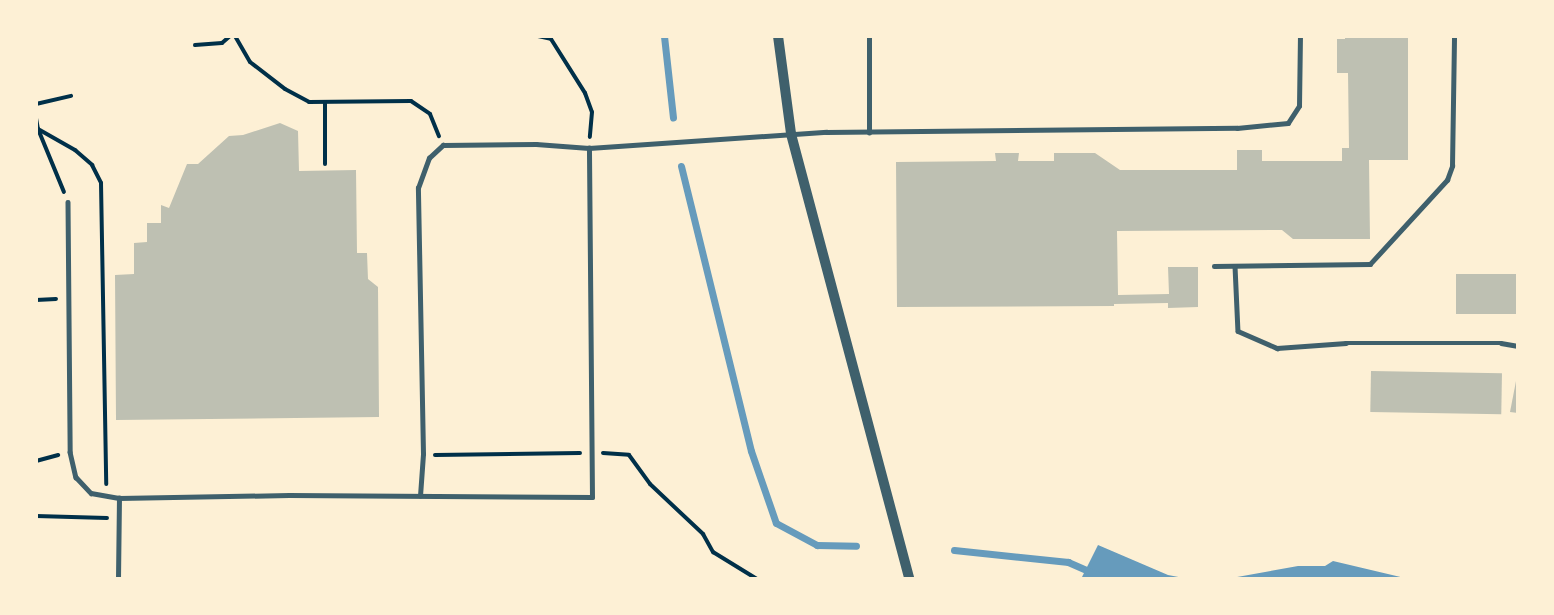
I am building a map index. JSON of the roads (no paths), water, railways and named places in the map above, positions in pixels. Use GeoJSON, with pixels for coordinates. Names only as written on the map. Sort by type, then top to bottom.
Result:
{"type":"FeatureCollection","features":[{"type":"Feature","properties":{"kind":"street"},"geometry":{"type":"LineString","coordinates":[[778,36],[791,134],[909,579]]}},
{"type":"Feature","properties":{"kind":"lane"},"geometry":{"type":"LineString","coordinates":[[869,36],[869,133]]}},
{"type":"Feature","properties":{"kind":"lane"},"geometry":{"type":"LineString","coordinates":[[420,496],[423,454],[418,188],[429,158],[442,145],[536,144],[589,148],[791,134],[1237,128],[1288,123],[1299,106],[1300,36]]}},
{"type":"Feature","properties":{"kind":"lane"},"geometry":{"type":"LineString","coordinates":[[1214,266],[1370,264],[1447,180],[1452,166],[1454,36]]}},
{"type":"Feature","properties":{"kind":"lane"},"geometry":{"type":"LineString","coordinates":[[68,202],[70,452],[75,477],[91,493],[119,498],[592,497],[589,148]]}},
{"type":"Feature","properties":{"kind":"lane"},"geometry":{"type":"LineString","coordinates":[[1235,266],[1238,331],[1277,348],[1346,343],[1501,343],[1518,346]]}},
{"type":"Feature","properties":{"kind":"lane"},"geometry":{"type":"LineString","coordinates":[[118,579],[119,498]]}},
{"type":"Feature","properties":{"kind":"water"},"geometry":{"type":"Polygon","coordinates":[[[1098,545],[1168,575],[1189,579],[1081,579],[1098,545]]]}},
{"type":"Feature","properties":{"kind":"water"},"geometry":{"type":"Polygon","coordinates":[[[1333,561],[1409,579],[1226,579],[1298,566],[1325,566],[1333,561]]]}},
{"type":"Feature","properties":{"kind":"waterway"},"geometry":{"type":"LineString","coordinates":[[664,36],[673,118]]}},
{"type":"Feature","properties":{"kind":"waterway"},"geometry":{"type":"LineString","coordinates":[[681,166],[751,451],[776,523],[817,545],[856,546]]}},
{"type":"Feature","properties":{"kind":"waterway"},"geometry":{"type":"LineString","coordinates":[[954,550],[1068,562],[1107,579]]}}]}
